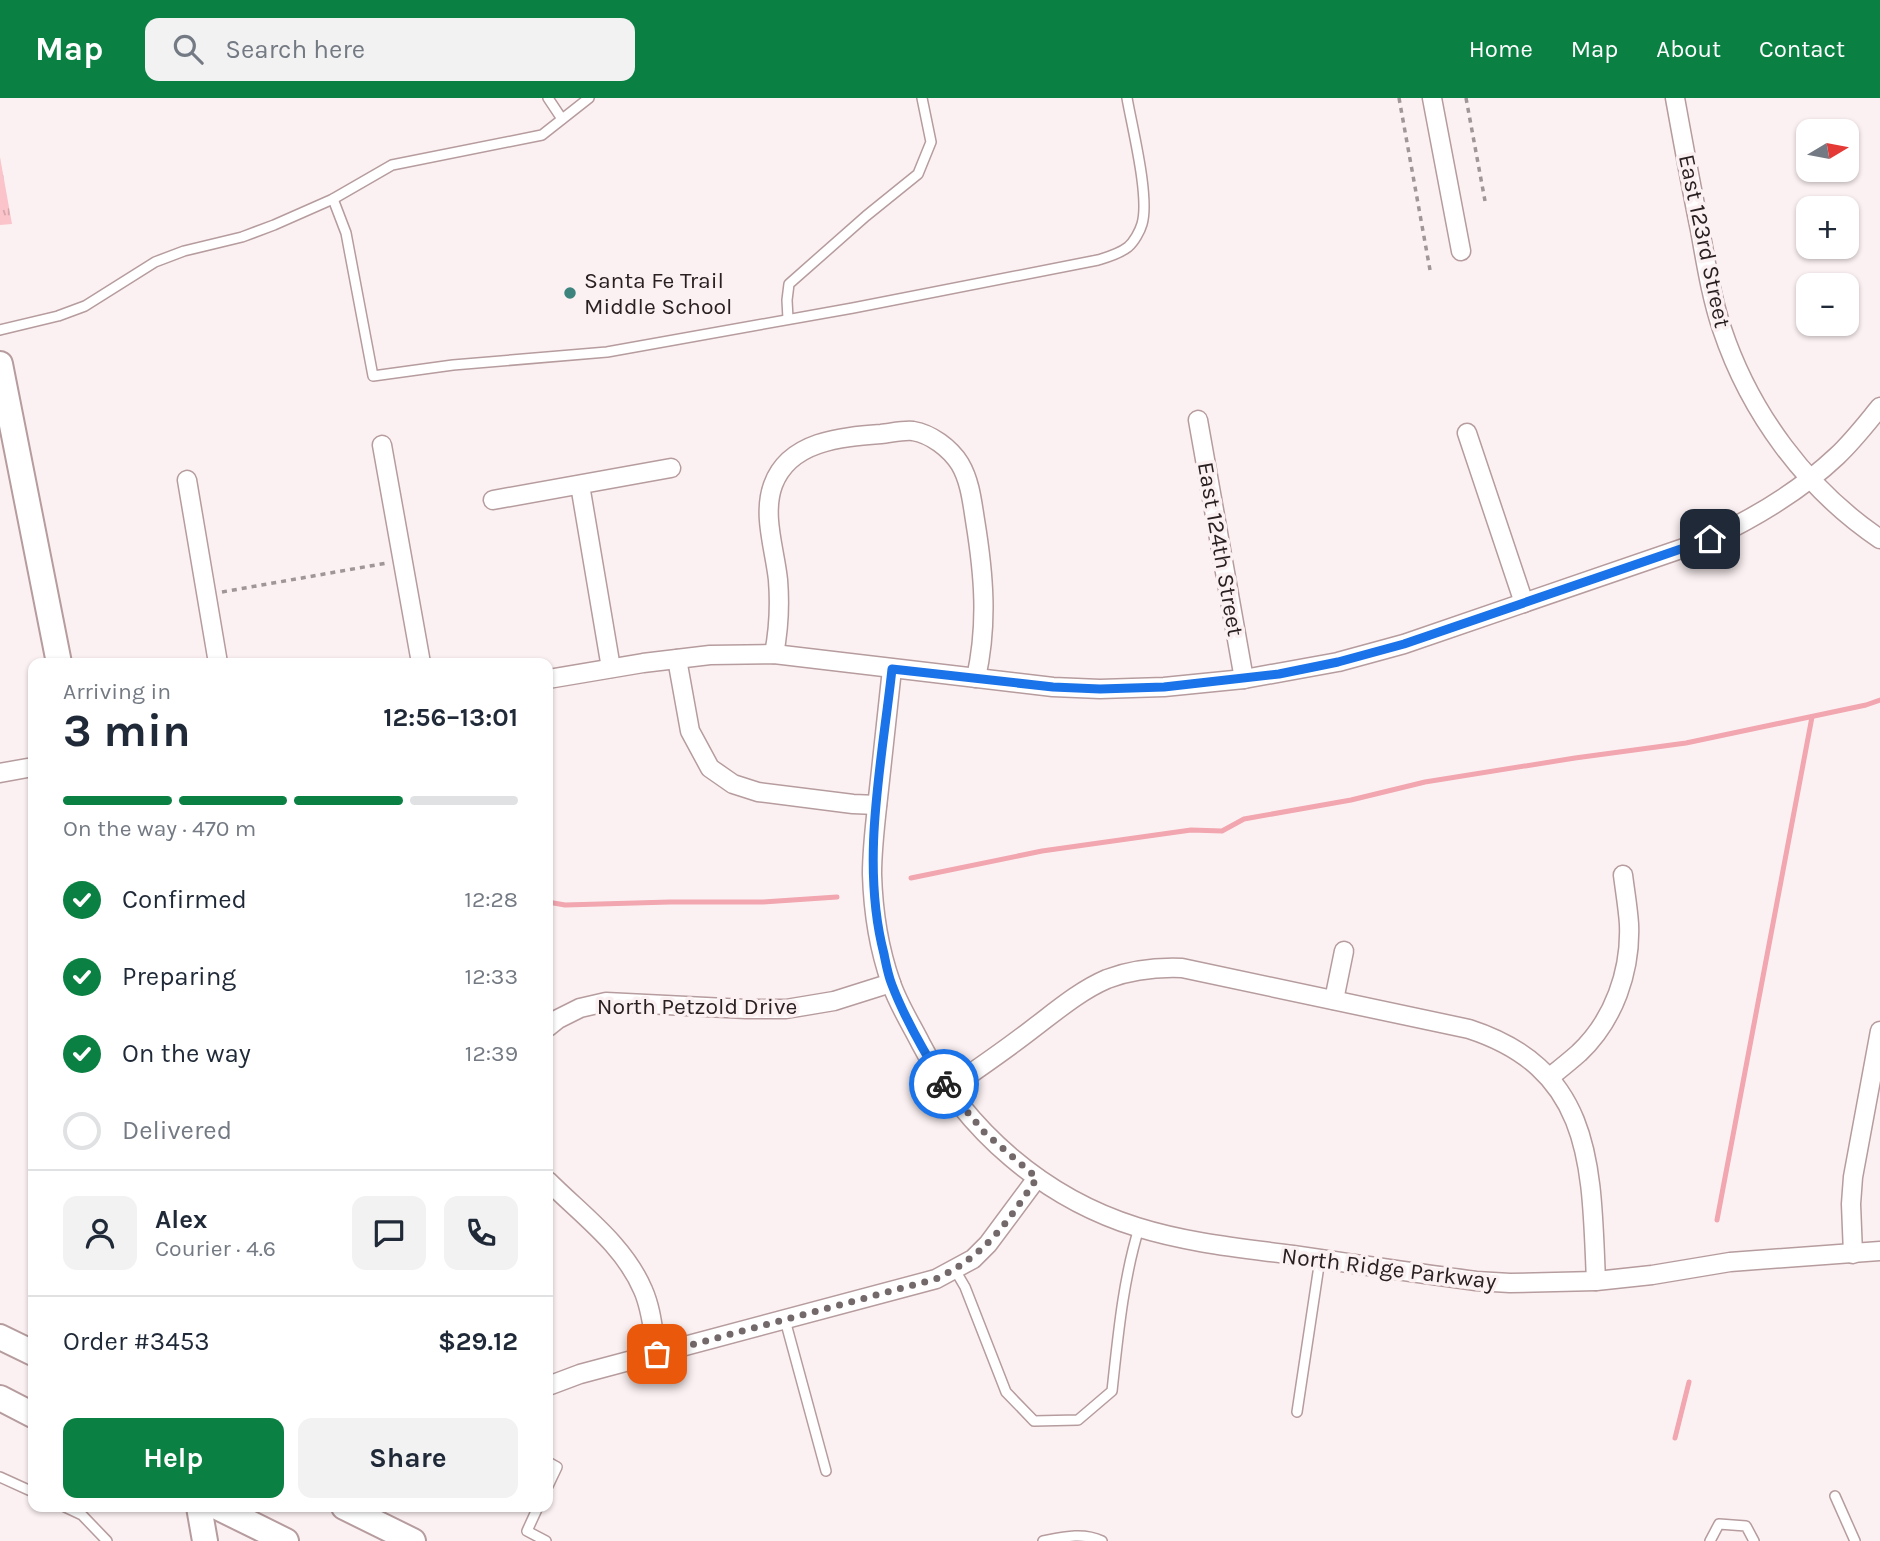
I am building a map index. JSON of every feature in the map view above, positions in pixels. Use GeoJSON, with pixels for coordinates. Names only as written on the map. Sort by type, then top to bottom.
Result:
{"type":"FeatureCollection","features":[{"type":"Feature","properties":{"kind":"main road"},"geometry":{"type":"LineString","coordinates":[[0,364],[58,658]]}},
{"type":"Feature","properties":{"kind":"main road"},"geometry":{"type":"LineString","coordinates":[[0,1337],[28,1351]]}},
{"type":"Feature","properties":{"kind":"main road"},"geometry":{"type":"LineString","coordinates":[[0,1398],[28,1412]]}},
{"type":"Feature","properties":{"kind":"main road"},"geometry":{"type":"LineString","coordinates":[[200,1512],[205,1541]]}},
{"type":"Feature","properties":{"kind":"main road"},"geometry":{"type":"LineString","coordinates":[[227,1512],[286,1541]]}},
{"type":"Feature","properties":{"kind":"main road"},"geometry":{"type":"LineString","coordinates":[[354,1512],[413,1541]]}},
{"type":"Feature","properties":{"kind":"street"},"geometry":{"type":"LineString","coordinates":[[1432,98],[1461,251]]}},
{"type":"Feature","properties":{"kind":"street","name":"East 123rd Street"},"geometry":{"type":"LineString","coordinates":[[1675,98],[1707,271],[1721,327],[1732,357],[1761,413],[1789,454],[1846,513],[1880,539]]}},
{"type":"Feature","properties":{"kind":"street"},"geometry":{"type":"LineString","coordinates":[[553,678],[611,667],[710,655],[774,654],[1053,687],[1100,689],[1164,687],[1244,679],[1338,662],[1404,644],[1710,539],[1777,503],[1810,478],[1856,437],[1880,407]]}},
{"type":"Feature","properties":{"kind":"street","name":"East 124th Street"},"geometry":{"type":"LineString","coordinates":[[1198,420],[1244,679]]}},
{"type":"Feature","properties":{"kind":"street"},"geometry":{"type":"LineString","coordinates":[[774,654],[780,619],[778,579],[768,504],[773,483],[789,460],[810,446],[851,436],[912,431],[937,441],[959,462],[967,479],[981,554],[985,612],[976,678]]}},
{"type":"Feature","properties":{"kind":"street"},"geometry":{"type":"LineString","coordinates":[[1468,433],[1524,603]]}},
{"type":"Feature","properties":{"kind":"street"},"geometry":{"type":"LineString","coordinates":[[382,445],[420,658]]}},
{"type":"Feature","properties":{"kind":"street"},"geometry":{"type":"LineString","coordinates":[[493,500],[671,468]]}},
{"type":"Feature","properties":{"kind":"street"},"geometry":{"type":"LineString","coordinates":[[187,480],[217,658]]}},
{"type":"Feature","properties":{"kind":"street"},"geometry":{"type":"LineString","coordinates":[[580,485],[611,667]]}},
{"type":"Feature","properties":{"kind":"street"},"geometry":{"type":"LineString","coordinates":[[677,659],[690,731],[710,768],[733,784],[758,792],[877,805]]}},
{"type":"Feature","properties":{"kind":"street","name":"North Ridge Parkway"},"geometry":{"type":"LineString","coordinates":[[892,669],[872,874],[881,945],[891,983],[947,1090],[985,1133],[1037,1178],[1094,1210],[1139,1228],[1202,1242],[1476,1281],[1596,1281],[1730,1262],[1880,1251]]}},
{"type":"Feature","properties":{"kind":"street"},"geometry":{"type":"LineString","coordinates":[[0,773],[28,768]]}},
{"type":"Feature","properties":{"kind":"street"},"geometry":{"type":"LineString","coordinates":[[1550,1077],[1581,1051],[1598,1031],[1612,1009],[1623,982],[1628,957],[1629,924],[1623,875]]}},
{"type":"Feature","properties":{"kind":"street"},"geometry":{"type":"LineString","coordinates":[[1334,1000],[1344,951]]}},
{"type":"Feature","properties":{"kind":"street"},"geometry":{"type":"LineString","coordinates":[[947,1090],[1089,988],[1108,979],[1160,967],[1181,968],[1469,1029],[1490,1036],[1518,1051],[1550,1077],[1561,1092],[1583,1141],[1588,1170],[1596,1281]]}},
{"type":"Feature","properties":{"kind":"street","name":"North Petzold Drive"},"geometry":{"type":"LineString","coordinates":[[553,1023],[580,1008],[606,1002],[786,1009],[834,1001],[891,983]]}},
{"type":"Feature","properties":{"kind":"street"},"geometry":{"type":"LineString","coordinates":[[1853,1254],[1853,1177],[1880,1031]]}},
{"type":"Feature","properties":{"kind":"street"},"geometry":{"type":"LineString","coordinates":[[553,1384],[580,1374],[936,1279],[972,1259],[988,1244],[1037,1178]]}},
{"type":"Feature","properties":{"kind":"street"},"geometry":{"type":"LineString","coordinates":[[553,1186],[629,1263],[644,1292],[657,1354]]}},
{"type":"Feature","properties":{"kind":"lane"},"geometry":{"type":"LineString","coordinates":[[548,98],[562,119]]}},
{"type":"Feature","properties":{"kind":"lane"},"geometry":{"type":"LineString","coordinates":[[0,330],[58,316],[85,306],[155,262],[274,225],[333,199],[392,165],[542,135],[589,98]]}},
{"type":"Feature","properties":{"kind":"lane"},"geometry":{"type":"LineString","coordinates":[[788,319],[789,284],[918,174],[931,142],[922,98]]}},
{"type":"Feature","properties":{"kind":"lane"},"geometry":{"type":"LineString","coordinates":[[333,199],[346,233],[373,376],[453,365],[607,352],[1114,255],[1128,247],[1142,224],[1144,210],[1141,176],[1126,98]]}},
{"type":"Feature","properties":{"kind":"lane"},"geometry":{"type":"LineString","coordinates":[[955,1270],[965,1287],[1006,1392],[1034,1421],[1078,1420],[1112,1391],[1119,1324],[1139,1228]]}},
{"type":"Feature","properties":{"kind":"lane"},"geometry":{"type":"LineString","coordinates":[[1297,1412],[1320,1259]]}},
{"type":"Feature","properties":{"kind":"lane"},"geometry":{"type":"LineString","coordinates":[[785,1320],[826,1471]]}},
{"type":"Feature","properties":{"kind":"lane"},"geometry":{"type":"LineString","coordinates":[[0,1477],[28,1490]]}},
{"type":"Feature","properties":{"kind":"lane"},"geometry":{"type":"LineString","coordinates":[[1835,1496],[1855,1541]]}},
{"type":"Feature","properties":{"kind":"lane"},"geometry":{"type":"LineString","coordinates":[[76,1512],[82,1515],[107,1541]]}},
{"type":"Feature","properties":{"kind":"lane"},"geometry":{"type":"LineString","coordinates":[[536,1512],[527,1531],[546,1541]]}},
{"type":"Feature","properties":{"kind":"lane"},"geometry":{"type":"LineString","coordinates":[[1710,1541],[1719,1524],[1746,1526],[1754,1541]]}},
{"type":"Feature","properties":{"kind":"lane"},"geometry":{"type":"LineString","coordinates":[[1043,1541],[1071,1535],[1092,1536],[1102,1541]]}},
{"type":"Feature","properties":{"kind":"path"},"geometry":{"type":"LineString","coordinates":[[1399,98],[1430,270]]}},
{"type":"Feature","properties":{"kind":"path"},"geometry":{"type":"LineString","coordinates":[[1466,98],[1485,201]]}},
{"type":"Feature","properties":{"kind":"path"},"geometry":{"type":"LineString","coordinates":[[207,595],[403,561]]}},
{"type":"Feature","properties":{"kind":"green space"},"geometry":{"type":"Polygon","coordinates":[[[0,157],[12,224],[0,225],[0,157]]]}},
{"type":"Feature","properties":{"kind":"waterway"},"geometry":{"type":"LineString","coordinates":[[911,878],[1042,851],[1191,830],[1222,831],[1244,819],[1351,800],[1425,782],[1686,743],[1880,700]]}},
{"type":"Feature","properties":{"kind":"waterway"},"geometry":{"type":"LineString","coordinates":[[1717,1220],[1812,717]]}},
{"type":"Feature","properties":{"kind":"waterway"},"geometry":{"type":"LineString","coordinates":[[553,903],[565,905],[763,902],[837,897]]}},
{"type":"Feature","properties":{"kind":"waterway"},"geometry":{"type":"LineString","coordinates":[[1675,1438],[1689,1382]]}},
{"type":"Feature","properties":{"kind":"way so far"},"geometry":{"type":"LineString","coordinates":[[657,1354],[936,1279],[972,1259],[988,1244],[1037,1178],[985,1133],[944,1084]]}},
{"type":"Feature","properties":{"kind":"place","name":"Santa Fe Trail Middle School"},"geometry":{"type":"Point","coordinates":[570,293]}},
{"type":"Feature","properties":{"kind":"route"},"geometry":{"type":"LineString","coordinates":[[944,1084],[916,1036],[891,983],[875,911],[872,874],[874,840],[892,669],[1053,687],[1100,689],[1164,687],[1279,674],[1338,662],[1404,644],[1710,539]]}}]}
